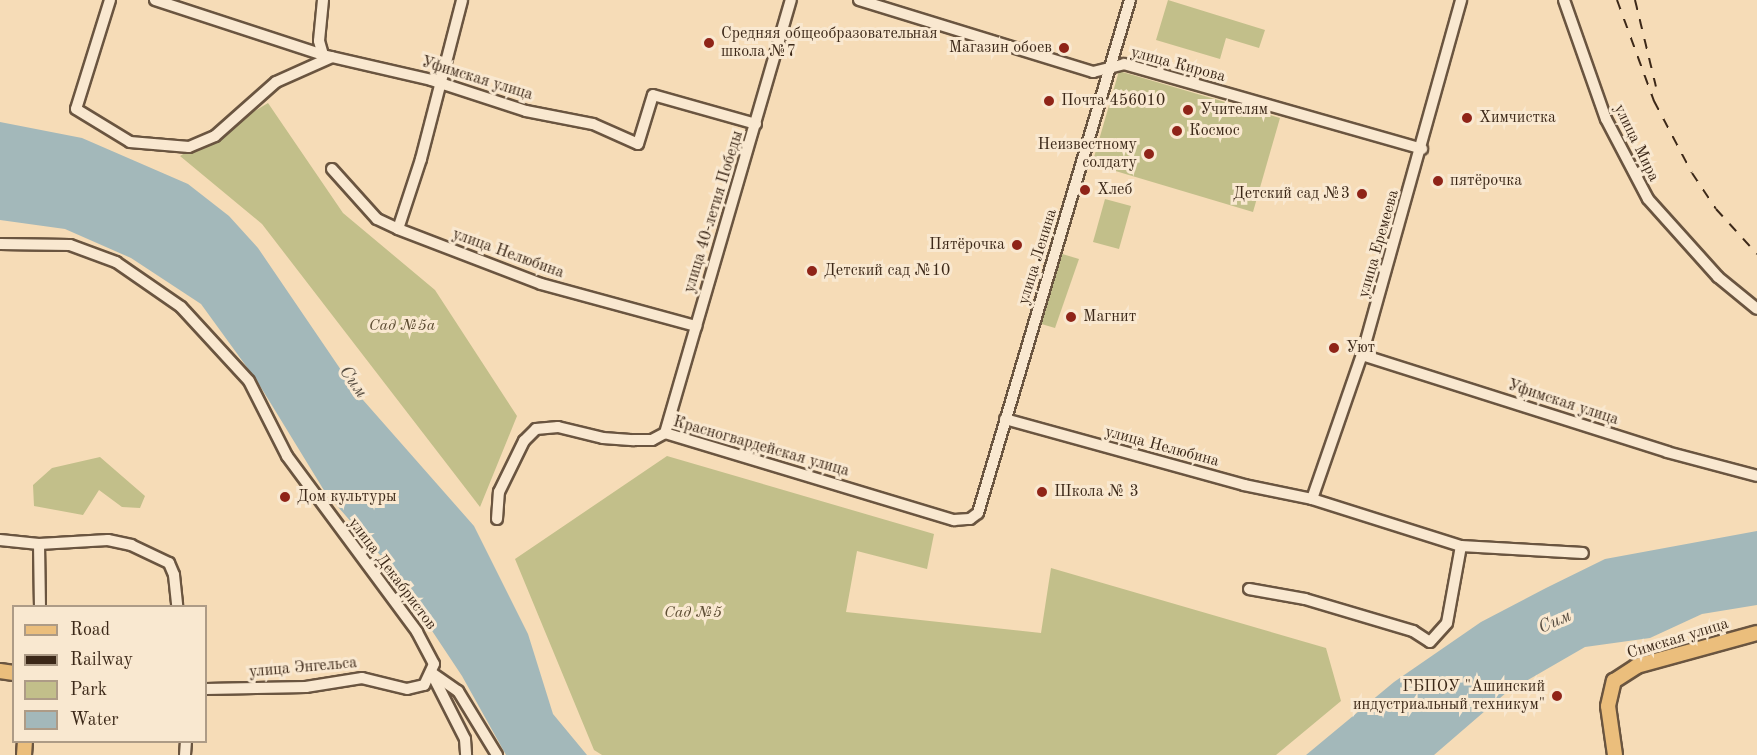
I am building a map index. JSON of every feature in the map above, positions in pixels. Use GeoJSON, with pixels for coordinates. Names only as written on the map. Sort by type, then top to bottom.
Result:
{"type":"FeatureCollection","features":[{"type":"Feature","properties":{"kind":"main road","name":"Симская улица"},"geometry":{"type":"LineString","coordinates":[[1615,755],[1608,706],[1614,681],[1637,666],[1757,633]]}},
{"type":"Feature","properties":{"kind":"street"},"geometry":{"type":"LineString","coordinates":[[110,0],[76,109],[130,142],[189,147],[215,136],[276,82],[337,55]]}},
{"type":"Feature","properties":{"kind":"street","name":"Уфимская улица"},"geometry":{"type":"LineString","coordinates":[[155,0],[323,55],[337,55],[526,111],[592,124],[638,144],[653,95],[756,124]]}},
{"type":"Feature","properties":{"kind":"street"},"geometry":{"type":"LineString","coordinates":[[322,0],[319,41],[323,55]]}},
{"type":"Feature","properties":{"kind":"street"},"geometry":{"type":"LineString","coordinates":[[398,229],[462,0]]}},
{"type":"Feature","properties":{"kind":"street","name":"улица 40-летия Победы"},"geometry":{"type":"LineString","coordinates":[[665,433],[791,0]]}},
{"type":"Feature","properties":{"kind":"street","name":"улица Кирова"},"geometry":{"type":"LineString","coordinates":[[859,0],[1093,72],[1125,64],[1422,149]]}},
{"type":"Feature","properties":{"kind":"street","name":"улица Ленина"},"geometry":{"type":"LineString","coordinates":[[970,519],[978,513],[1130,0]]}},
{"type":"Feature","properties":{"kind":"street","name":"улица Еремеева"},"geometry":{"type":"LineString","coordinates":[[1314,496],[1362,355],[1422,149],[1461,0]]}},
{"type":"Feature","properties":{"kind":"street","name":"улица Мира"},"geometry":{"type":"LineString","coordinates":[[1564,0],[1606,119],[1648,200],[1718,277],[1757,309]]}},
{"type":"Feature","properties":{"kind":"street","name":"улица Нелюбина"},"geometry":{"type":"LineString","coordinates":[[332,169],[377,219],[398,229],[541,284],[696,326]]}},
{"type":"Feature","properties":{"kind":"street","name":"улица Декабристов"},"geometry":{"type":"LineString","coordinates":[[0,244],[70,245],[116,262],[181,307],[249,381],[287,456],[318,502],[431,652],[432,673],[465,739],[466,755]]}},
{"type":"Feature","properties":{"kind":"street","name":"Уфимская улица"},"geometry":{"type":"LineString","coordinates":[[1362,355],[1667,452],[1757,476]]}},
{"type":"Feature","properties":{"kind":"street","name":"улица Нелюбина"},"geometry":{"type":"LineString","coordinates":[[1005,419],[1244,485],[1314,496],[1461,546],[1583,553]]}},
{"type":"Feature","properties":{"kind":"street","name":"Красногвардейская улица"},"geometry":{"type":"LineString","coordinates":[[497,519],[499,492],[524,441],[536,429],[558,427],[603,438],[634,440],[652,440],[665,433],[954,520],[970,519]]}},
{"type":"Feature","properties":{"kind":"street"},"geometry":{"type":"LineString","coordinates":[[0,540],[39,544],[86,540],[131,544],[169,563],[174,574],[177,605]]}},
{"type":"Feature","properties":{"kind":"street"},"geometry":{"type":"LineString","coordinates":[[39,544],[40,605]]}},
{"type":"Feature","properties":{"kind":"street"},"geometry":{"type":"LineString","coordinates":[[1249,589],[1305,599],[1413,631],[1430,642],[1447,623],[1461,546]]}},
{"type":"Feature","properties":{"kind":"street"},"geometry":{"type":"LineString","coordinates":[[432,673],[458,691],[497,755]]}},
{"type":"Feature","properties":{"kind":"street","name":"улица Энгельса"},"geometry":{"type":"LineString","coordinates":[[207,689],[306,687],[362,678],[406,689],[424,685],[432,673]]}},
{"type":"Feature","properties":{"kind":"green space"},"geometry":{"type":"Polygon","coordinates":[[[1168,0],[1265,30],[1259,48],[1226,38],[1220,59],[1156,40],[1168,0]]]}},
{"type":"Feature","properties":{"kind":"green space"},"geometry":{"type":"Polygon","coordinates":[[[1119,71],[1280,118],[1253,212],[1092,164],[1119,71]]]}},
{"type":"Feature","properties":{"kind":"green space","name":"Сад №5а"},"geometry":{"type":"Polygon","coordinates":[[[268,103],[343,213],[435,290],[517,416],[480,507],[262,224],[180,156],[268,103]]]}},
{"type":"Feature","properties":{"kind":"green space"},"geometry":{"type":"Polygon","coordinates":[[[1105,199],[1131,206],[1119,249],[1093,242],[1105,199]]]}},
{"type":"Feature","properties":{"kind":"green space"},"geometry":{"type":"Polygon","coordinates":[[[1059,253],[1079,259],[1055,328],[1038,323],[1059,253]]]}},
{"type":"Feature","properties":{"kind":"green space","name":"Сад №5"},"geometry":{"type":"Polygon","coordinates":[[[667,456],[934,534],[927,569],[857,551],[846,612],[1041,633],[1051,568],[1326,648],[1341,701],[1276,755],[602,755],[594,750],[515,559],[667,456]]]}},
{"type":"Feature","properties":{"kind":"green space"},"geometry":{"type":"Polygon","coordinates":[[[100,457],[145,496],[140,508],[122,507],[99,490],[83,515],[34,506],[33,485],[52,468],[100,457]]]}},
{"type":"Feature","properties":{"kind":"water"},"geometry":{"type":"Polygon","coordinates":[[[0,122],[82,138],[188,184],[229,216],[258,248],[356,392],[474,526],[528,634],[553,714],[587,755],[506,755],[462,676],[387,563],[325,492],[257,381],[201,304],[131,258],[65,229],[0,220],[0,122]]]}},
{"type":"Feature","properties":{"kind":"water","name":"Сим"},"geometry":{"type":"Polygon","coordinates":[[[1757,531],[1757,605],[1702,614],[1650,638],[1585,647],[1507,692],[1434,755],[1306,755],[1394,682],[1481,622],[1546,588],[1605,559],[1757,531]]]}},
{"type":"Feature","properties":{"kind":"railway"},"geometry":{"type":"LineString","coordinates":[[1617,0],[1654,101],[1692,173],[1716,209],[1757,254]]}},
{"type":"Feature","properties":{"kind":"railway"},"geometry":{"type":"LineString","coordinates":[[1635,0],[1656,87]]}},
{"type":"Feature","properties":{"kind":"place","name":"Средняя общеобразовательная школа №7"},"geometry":{"type":"Point","coordinates":[709,43]}},
{"type":"Feature","properties":{"kind":"place","name":"Магазин обоев"},"geometry":{"type":"Point","coordinates":[1064,48]}},
{"type":"Feature","properties":{"kind":"place","name":"Почта 456010"},"geometry":{"type":"Point","coordinates":[1049,101]}},
{"type":"Feature","properties":{"kind":"place","name":"Учителям"},"geometry":{"type":"Point","coordinates":[1188,110]}},
{"type":"Feature","properties":{"kind":"place","name":"Химчистка"},"geometry":{"type":"Point","coordinates":[1467,118]}},
{"type":"Feature","properties":{"kind":"place","name":"Космос"},"geometry":{"type":"Point","coordinates":[1177,131]}},
{"type":"Feature","properties":{"kind":"place","name":"Неизвестному солдату"},"geometry":{"type":"Point","coordinates":[1149,154]}},
{"type":"Feature","properties":{"kind":"place","name":"пятёрочка"},"geometry":{"type":"Point","coordinates":[1438,181]}},
{"type":"Feature","properties":{"kind":"place","name":"Хлеб"},"geometry":{"type":"Point","coordinates":[1085,190]}},
{"type":"Feature","properties":{"kind":"place","name":"Детский сад №3"},"geometry":{"type":"Point","coordinates":[1362,194]}},
{"type":"Feature","properties":{"kind":"place","name":"Пятёрочка"},"geometry":{"type":"Point","coordinates":[1017,245]}},
{"type":"Feature","properties":{"kind":"place","name":"Детский сад №10"},"geometry":{"type":"Point","coordinates":[812,271]}},
{"type":"Feature","properties":{"kind":"place","name":"Магнит"},"geometry":{"type":"Point","coordinates":[1071,317]}},
{"type":"Feature","properties":{"kind":"place","name":"Уют"},"geometry":{"type":"Point","coordinates":[1334,348]}},
{"type":"Feature","properties":{"kind":"place","name":"Школа № 3"},"geometry":{"type":"Point","coordinates":[1042,492]}},
{"type":"Feature","properties":{"kind":"place","name":"Дом культуры"},"geometry":{"type":"Point","coordinates":[285,497]}},
{"type":"Feature","properties":{"kind":"place","name":"ГБПОУ \"Ашинский индустриальный техникум\""},"geometry":{"type":"Point","coordinates":[1557,696]}}]}
